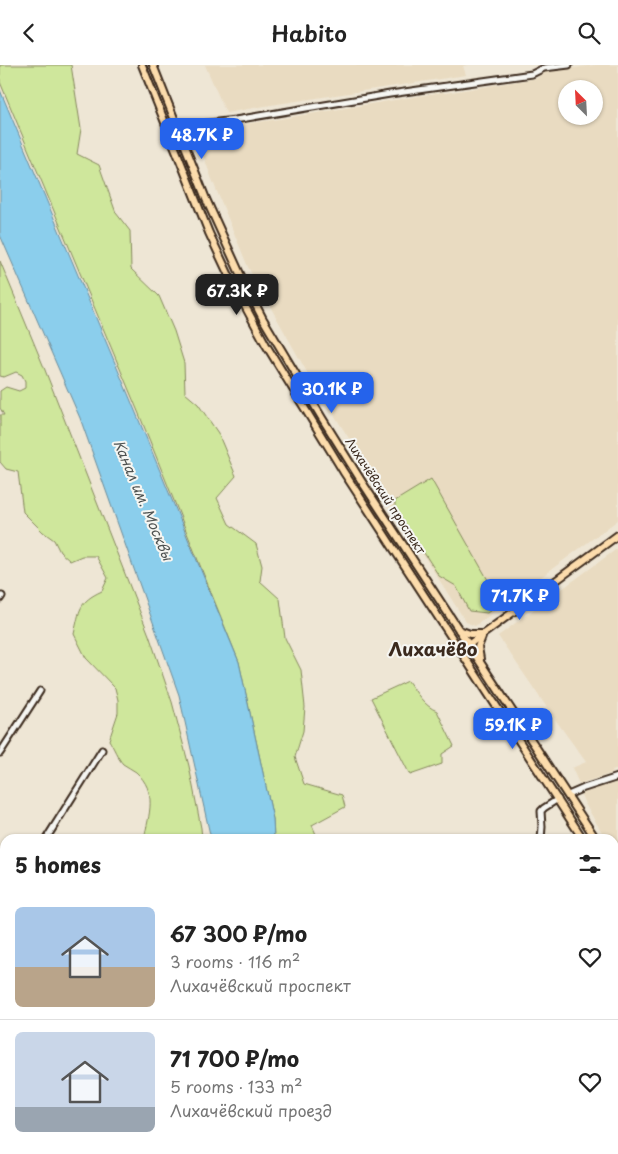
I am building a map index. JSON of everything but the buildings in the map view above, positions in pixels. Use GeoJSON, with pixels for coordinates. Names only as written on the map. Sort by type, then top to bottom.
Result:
{"type":"FeatureCollection","features":[{"type":"Feature","properties":{"kind":"main road","name":"Лихачёвский проспект"},"geometry":{"type":"LineString","coordinates":[[142,65],[209,233],[254,324],[325,443],[580,834]]}},
{"type":"Feature","properties":{"kind":"main road","name":"Лихачёвский проспект"},"geometry":{"type":"LineString","coordinates":[[153,65],[219,229],[240,276],[263,319],[339,445],[593,834]]}},
{"type":"Feature","properties":{"kind":"main road"},"geometry":{"type":"LineString","coordinates":[[460,651],[618,535]]}},
{"type":"Feature","properties":{"kind":"main road"},"geometry":{"type":"LineString","coordinates":[[459,630],[470,634],[484,634]]}},
{"type":"Feature","properties":{"kind":"main road"},"geometry":{"type":"LineString","coordinates":[[481,663],[478,647],[480,639],[484,634]]}},
{"type":"Feature","properties":{"kind":"street"},"geometry":{"type":"LineString","coordinates":[[178,129],[192,125],[235,120],[390,94],[532,74],[544,68],[569,65]]}},
{"type":"Feature","properties":{"kind":"street"},"geometry":{"type":"LineString","coordinates":[[0,753],[40,691]]}},
{"type":"Feature","properties":{"kind":"street"},"geometry":{"type":"LineString","coordinates":[[49,834],[102,750]]}},
{"type":"Feature","properties":{"kind":"street"},"geometry":{"type":"LineString","coordinates":[[568,795],[618,777]]}},
{"type":"Feature","properties":{"kind":"street"},"geometry":{"type":"LineString","coordinates":[[542,834],[541,811],[558,799]]}},
{"type":"Feature","properties":{"kind":"shaded area"},"geometry":{"type":"Polygon","coordinates":[[[205,65],[467,65],[463,66],[466,75],[226,113],[205,65]]]}},
{"type":"Feature","properties":{"kind":"shaded area"},"geometry":{"type":"Polygon","coordinates":[[[596,65],[618,65],[618,520],[475,626],[466,622],[308,374],[248,267],[211,177],[195,131],[537,78],[544,72],[596,65]]]}},
{"type":"Feature","properties":{"kind":"shaded area"},"geometry":{"type":"Polygon","coordinates":[[[618,548],[618,769],[612,771],[613,773],[579,784],[572,768],[586,762],[498,636],[618,548]]]}},
{"type":"Feature","properties":{"kind":"shaded area"},"geometry":{"type":"Polygon","coordinates":[[[618,782],[618,834],[603,834],[580,793],[618,782]]]}},
{"type":"Feature","properties":{"kind":"green space"},"geometry":{"type":"Polygon","coordinates":[[[0,65],[71,65],[81,129],[77,154],[99,165],[116,213],[130,231],[131,269],[159,296],[174,331],[184,363],[185,393],[198,404],[218,433],[236,476],[217,498],[229,524],[256,544],[262,566],[260,581],[280,599],[285,638],[301,670],[305,707],[303,731],[295,757],[304,784],[342,795],[345,807],[312,825],[316,834],[274,834],[273,819],[239,662],[139,414],[0,82],[0,65]]]}},
{"type":"Feature","properties":{"kind":"green space"},"geometry":{"type":"Polygon","coordinates":[[[0,261],[149,635],[172,702],[189,766],[202,834],[145,834],[150,804],[150,795],[147,787],[136,772],[121,762],[109,740],[118,713],[118,700],[115,688],[86,658],[74,634],[79,613],[84,603],[102,591],[108,578],[96,556],[82,556],[70,561],[60,552],[54,540],[23,512],[18,472],[6,469],[0,462],[0,415],[4,415],[0,408],[0,391],[6,387],[19,391],[25,388],[25,381],[22,375],[16,372],[4,377],[0,376],[0,261]]]}},
{"type":"Feature","properties":{"kind":"green space"},"geometry":{"type":"Polygon","coordinates":[[[431,479],[501,603],[487,613],[469,611],[456,586],[439,576],[395,508],[395,501],[431,479]]]}},
{"type":"Feature","properties":{"kind":"green space"},"geometry":{"type":"Polygon","coordinates":[[[408,681],[424,702],[437,711],[454,746],[442,754],[442,764],[410,775],[371,698],[408,681]]]}},
{"type":"Feature","properties":{"kind":"water","name":"Канал им. Москвы"},"geometry":{"type":"Polygon","coordinates":[[[0,90],[239,662],[273,819],[274,834],[210,834],[179,695],[80,418],[0,235],[0,90]]]}},
{"type":"Feature","properties":{"kind":"district","name":"Лихачёво"},"geometry":{"type":"Point","coordinates":[433,650]}}]}
